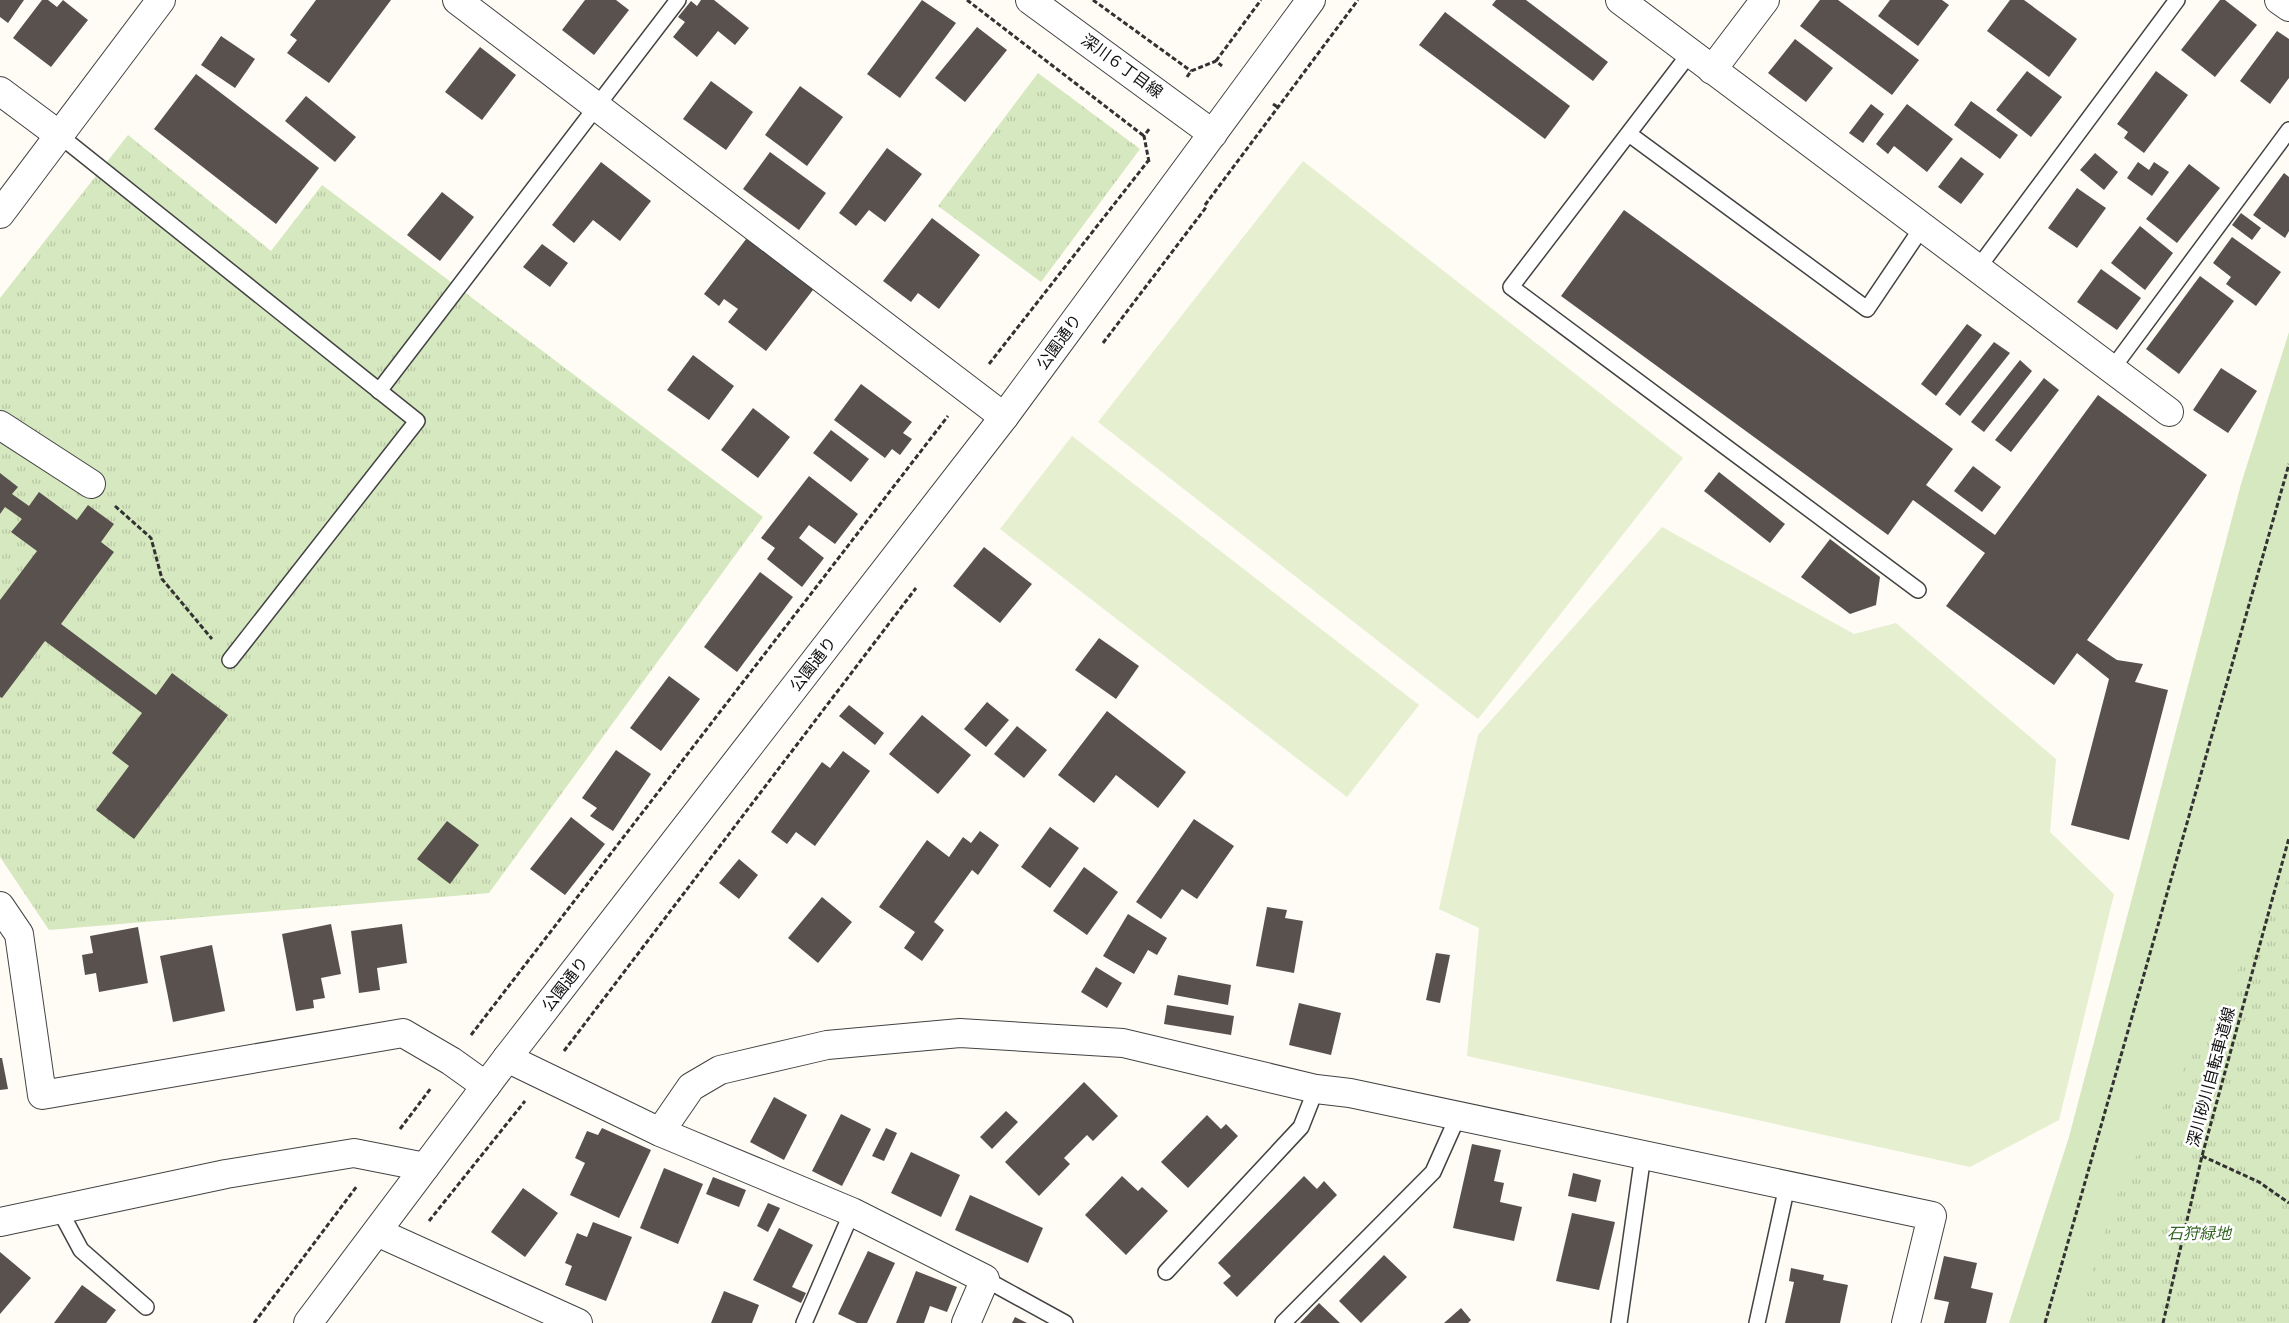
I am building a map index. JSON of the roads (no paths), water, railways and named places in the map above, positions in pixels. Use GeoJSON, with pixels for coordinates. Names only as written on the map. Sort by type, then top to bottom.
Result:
{"type":"FeatureCollection","features":[{"type":"Feature","properties":{"kind":"street"},"geometry":{"type":"LineString","coordinates":[[0,214],[160,0]]}},
{"type":"Feature","properties":{"kind":"street"},"geometry":{"type":"LineString","coordinates":[[457,0],[1004,417]]}},
{"type":"Feature","properties":{"kind":"street","name":"深川６丁目線"},"geometry":{"type":"LineString","coordinates":[[1030,0],[1213,134]]}},
{"type":"Feature","properties":{"kind":"street","name":"公園通り"},"geometry":{"type":"LineString","coordinates":[[308,1323],[507,1058],[1004,417],[1311,0]]}},
{"type":"Feature","properties":{"kind":"street"},"geometry":{"type":"LineString","coordinates":[[1620,0],[2169,412]]}},
{"type":"Feature","properties":{"kind":"street"},"geometry":{"type":"LineString","coordinates":[[1712,70],[1764,0]]}},
{"type":"Feature","properties":{"kind":"street"},"geometry":{"type":"LineString","coordinates":[[2279,0],[2289,7]]}},
{"type":"Feature","properties":{"kind":"street"},"geometry":{"type":"LineString","coordinates":[[0,90],[59,134]]}},
{"type":"Feature","properties":{"kind":"street"},"geometry":{"type":"LineString","coordinates":[[0,425],[91,484]]}},
{"type":"Feature","properties":{"kind":"street"},"geometry":{"type":"LineString","coordinates":[[0,906],[19,934],[42,1095],[403,1033],[451,1061],[486,1086]]}},
{"type":"Feature","properties":{"kind":"street"},"geometry":{"type":"LineString","coordinates":[[660,1132],[691,1087],[720,1070],[827,1045],[960,1033],[1123,1043],[1316,1089],[1350,1093],[1932,1216],[1906,1323]]}},
{"type":"Feature","properties":{"kind":"street"},"geometry":{"type":"LineString","coordinates":[[507,1058],[660,1132],[852,1212],[985,1279],[966,1323]]}},
{"type":"Feature","properties":{"kind":"street"},"geometry":{"type":"LineString","coordinates":[[0,1222],[226,1174],[354,1153],[425,1167]]}},
{"type":"Feature","properties":{"kind":"street"},"geometry":{"type":"LineString","coordinates":[[377,1232],[578,1323]]}},
{"type":"Feature","properties":{"kind":"lane"},"geometry":{"type":"LineString","coordinates":[[379,391],[678,0]]}},
{"type":"Feature","properties":{"kind":"lane"},"geometry":{"type":"LineString","coordinates":[[1978,268],[2177,0]]}},
{"type":"Feature","properties":{"kind":"lane"},"geometry":{"type":"LineString","coordinates":[[1690,53],[1511,287],[1918,590]]}},
{"type":"Feature","properties":{"kind":"lane"},"geometry":{"type":"LineString","coordinates":[[2112,368],[2289,130]]}},
{"type":"Feature","properties":{"kind":"lane"},"geometry":{"type":"LineString","coordinates":[[59,134],[417,422],[230,660]]}},
{"type":"Feature","properties":{"kind":"lane"},"geometry":{"type":"LineString","coordinates":[[1629,134],[1867,308],[1923,226]]}},
{"type":"Feature","properties":{"kind":"lane"},"geometry":{"type":"LineString","coordinates":[[1166,1272],[1301,1127],[1316,1089]]}},
{"type":"Feature","properties":{"kind":"lane"},"geometry":{"type":"LineString","coordinates":[[1283,1323],[1432,1172],[1458,1116]]}},
{"type":"Feature","properties":{"kind":"lane"},"geometry":{"type":"LineString","coordinates":[[1619,1323],[1643,1155]]}},
{"type":"Feature","properties":{"kind":"lane"},"geometry":{"type":"LineString","coordinates":[[1757,1323],[1788,1186]]}},
{"type":"Feature","properties":{"kind":"lane"},"geometry":{"type":"LineString","coordinates":[[58,1209],[80,1250],[146,1307]]}},
{"type":"Feature","properties":{"kind":"lane"},"geometry":{"type":"LineString","coordinates":[[804,1323],[852,1212]]}},
{"type":"Feature","properties":{"kind":"lane"},"geometry":{"type":"LineString","coordinates":[[985,1279],[1065,1323]]}},
{"type":"Feature","properties":{"kind":"park label","name":"石狩緑地"},"geometry":{"type":"Point","coordinates":[2199,1233]}}]}
